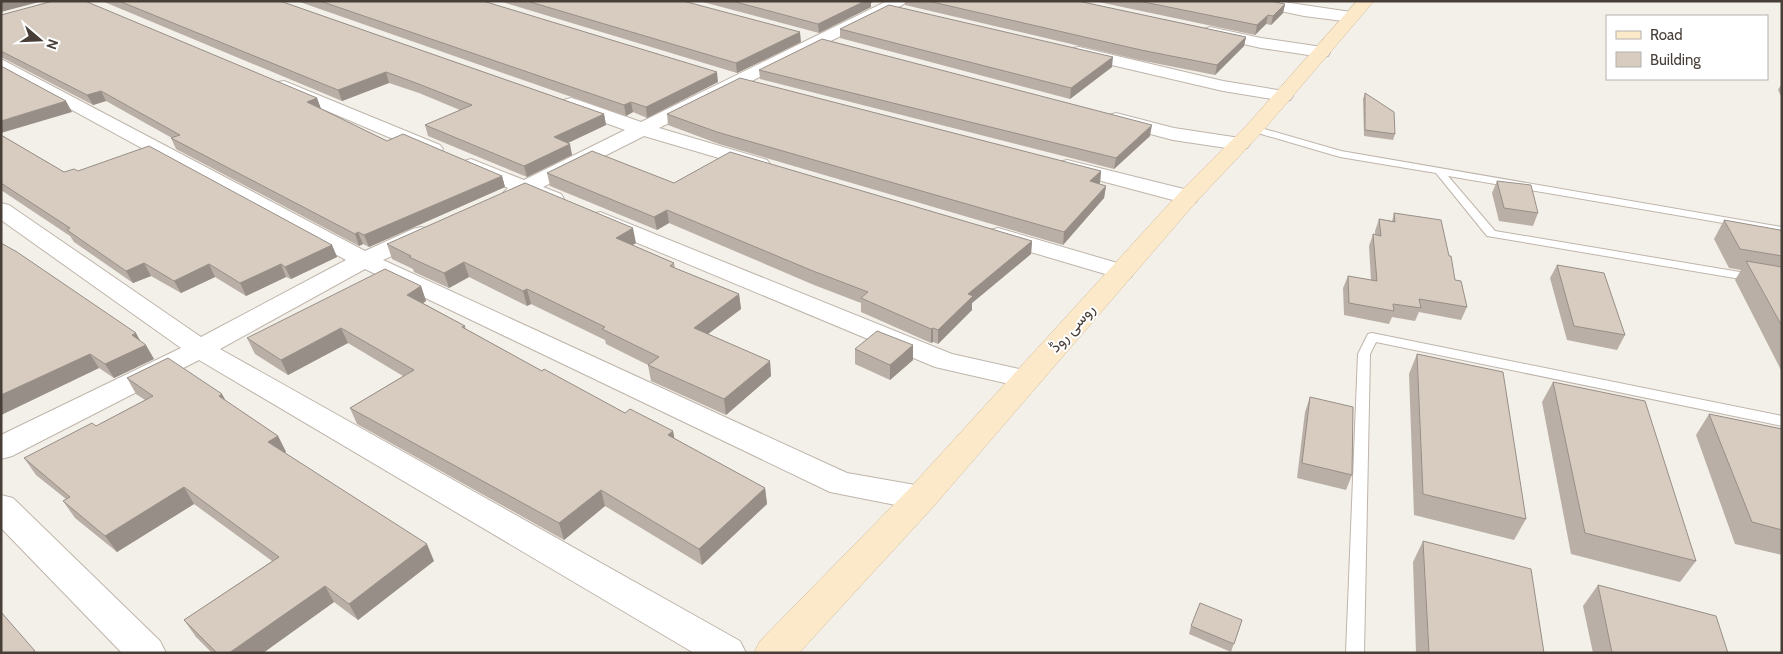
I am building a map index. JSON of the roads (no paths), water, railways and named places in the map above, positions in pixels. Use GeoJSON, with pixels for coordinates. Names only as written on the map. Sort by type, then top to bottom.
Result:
{"type":"FeatureCollection","features":[{"type":"Feature","properties":{"kind":"main road","name":"روسی روڈ"},"geometry":{"type":"LineString","coordinates":[[774,653],[922,498],[1188,197],[1284,96],[1359,9]]}},
{"type":"Feature","properties":{"kind":"street"},"geometry":{"type":"LineString","coordinates":[[863,1],[897,7]]}},
{"type":"Feature","properties":{"kind":"street"},"geometry":{"type":"LineString","coordinates":[[1253,1],[1304,11],[1359,9]]}},
{"type":"Feature","properties":{"kind":"street"},"geometry":{"type":"LineString","coordinates":[[498,200],[739,81],[810,37],[897,7]]}},
{"type":"Feature","properties":{"kind":"street"},"geometry":{"type":"LineString","coordinates":[[1194,29],[1261,43],[1322,52]]}},
{"type":"Feature","properties":{"kind":"street"},"geometry":{"type":"LineString","coordinates":[[810,37],[848,47]]}},
{"type":"Feature","properties":{"kind":"street"},"geometry":{"type":"LineString","coordinates":[[1060,48],[1223,86],[1284,96]]}},
{"type":"Feature","properties":{"kind":"street"},"geometry":{"type":"LineString","coordinates":[[1,64],[364,260],[841,484],[922,498]]}},
{"type":"Feature","properties":{"kind":"street"},"geometry":{"type":"LineString","coordinates":[[711,72],[768,88]]}},
{"type":"Feature","properties":{"kind":"street"},"geometry":{"type":"LineString","coordinates":[[264,77],[525,188],[945,362],[1027,379]]}},
{"type":"Feature","properties":{"kind":"street"},"geometry":{"type":"LineString","coordinates":[[557,99],[641,129],[774,168]]}},
{"type":"Feature","properties":{"kind":"street"},"geometry":{"type":"LineString","coordinates":[[1096,114],[1173,134],[1247,136]]}},
{"type":"Feature","properties":{"kind":"street"},"geometry":{"type":"LineString","coordinates":[[1054,162],[1188,197]]}},
{"type":"Feature","properties":{"kind":"street"},"geometry":{"type":"LineString","coordinates":[[1,210],[200,349],[727,653]]}},
{"type":"Feature","properties":{"kind":"street"},"geometry":{"type":"LineString","coordinates":[[1,448],[200,349],[364,260],[445,224]]}},
{"type":"Feature","properties":{"kind":"street"},"geometry":{"type":"LineString","coordinates":[[981,230],[1122,272]]}},
{"type":"Feature","properties":{"kind":"street"},"geometry":{"type":"LineString","coordinates":[[1,508],[147,653]]}},
{"type":"Feature","properties":{"kind":"lane"},"geometry":{"type":"LineString","coordinates":[[1247,136],[1340,154],[1782,230]]}},
{"type":"Feature","properties":{"kind":"lane"},"geometry":{"type":"LineString","coordinates":[[1439,171],[1491,234],[1579,247],[1782,283]]}},
{"type":"Feature","properties":{"kind":"lane"},"geometry":{"type":"LineString","coordinates":[[1355,653],[1364,354],[1372,337],[1782,421]]}}]}
